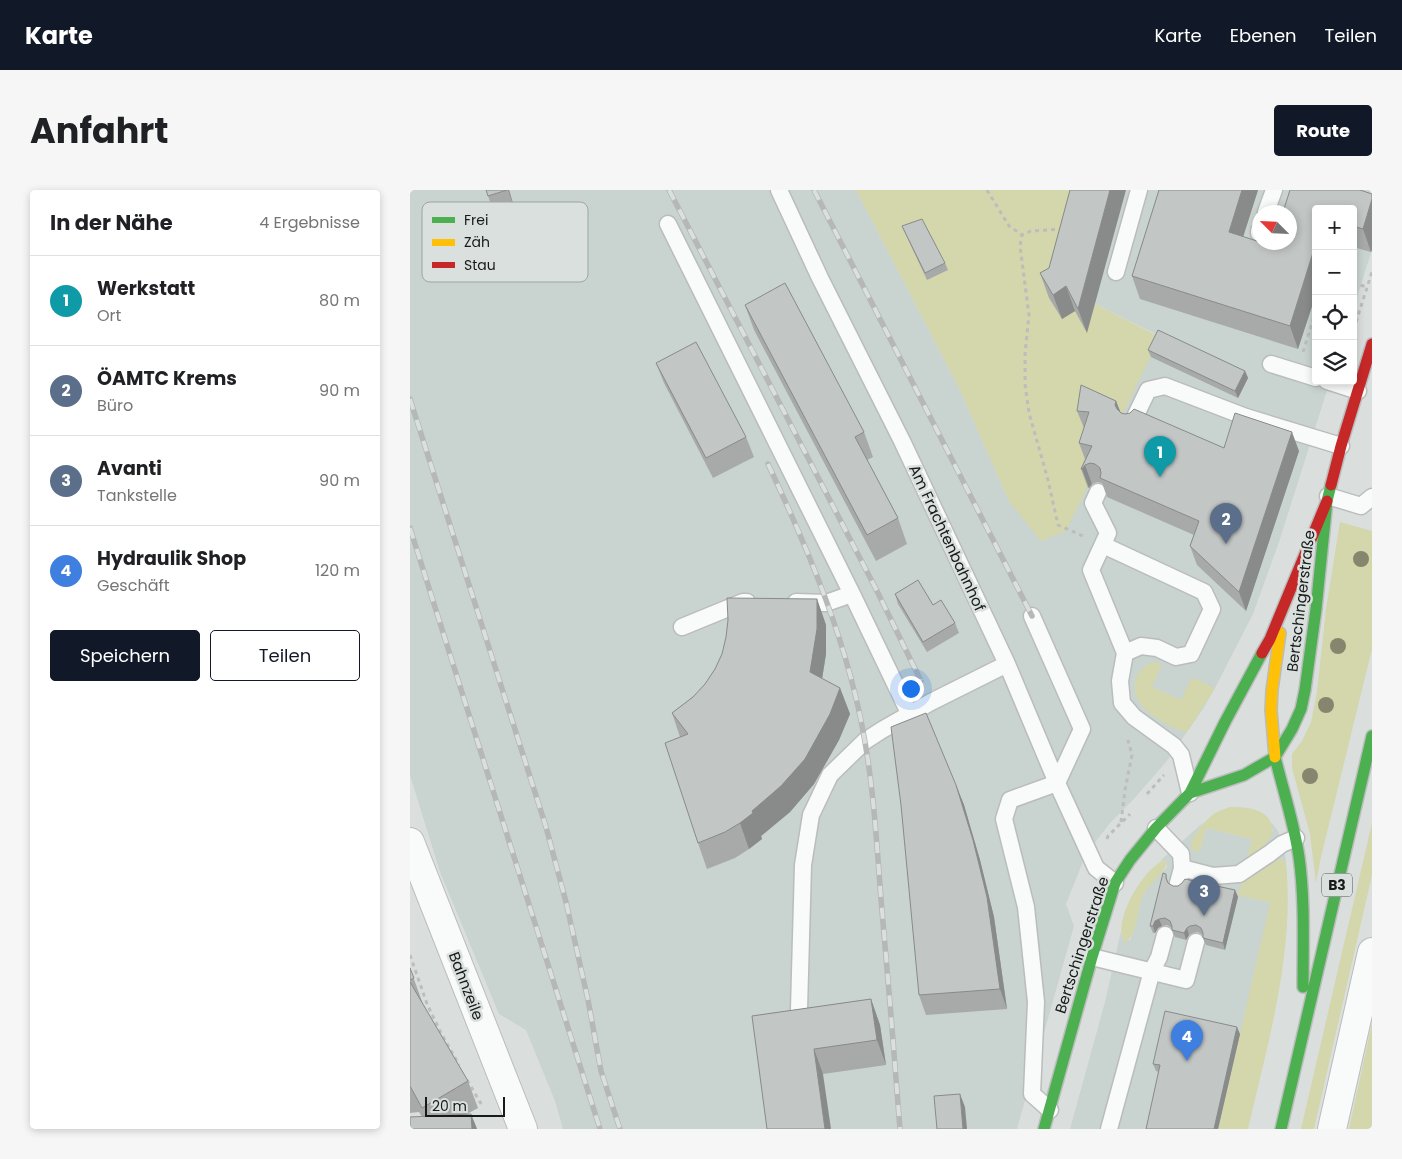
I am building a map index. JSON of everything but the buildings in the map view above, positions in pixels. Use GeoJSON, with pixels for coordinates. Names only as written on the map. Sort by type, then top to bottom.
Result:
{"type":"FeatureCollection","features":[{"type":"Feature","properties":{"kind":"main road","name":"Bertschingerstraße"},"geometry":{"type":"LineString","coordinates":[[1190,793],[1244,775],[1275,757],[1292,729],[1301,709],[1316,609],[1328,499],[1341,446],[1372,344]]}},
{"type":"Feature","properties":{"kind":"main road","name":"Bertschingerstraße"},"geometry":{"type":"LineString","coordinates":[[1044,1129],[1092,957],[1115,883],[1130,860],[1156,828],[1190,793],[1225,722],[1270,639],[1328,499]]}},
{"type":"Feature","properties":{"kind":"main road","name":"Bertschingerstraße"},"geometry":{"type":"LineString","coordinates":[[1275,757],[1271,710],[1273,681],[1284,606]]}},
{"type":"Feature","properties":{"kind":"main road","name":"B3"},"geometry":{"type":"LineString","coordinates":[[1281,1129],[1372,736]]}},
{"type":"Feature","properties":{"kind":"main road"},"geometry":{"type":"LineString","coordinates":[[1275,757],[1296,838],[1299,860],[1302,905],[1303,1034]]}},
{"type":"Feature","properties":{"kind":"street","name":"Bahnzeile"},"geometry":{"type":"LineString","coordinates":[[410,842],[523,1129]]}},
{"type":"Feature","properties":{"kind":"street"},"geometry":{"type":"LineString","coordinates":[[1332,1129],[1372,952]]}},
{"type":"Feature","properties":{"kind":"lane","name":"Am Frachtenbahnhof"},"geometry":{"type":"LineString","coordinates":[[779,190],[820,278],[902,441],[1007,664],[1096,868],[1115,883]]}},
{"type":"Feature","properties":{"kind":"lane"},"geometry":{"type":"LineString","coordinates":[[1116,272],[1139,190]]}},
{"type":"Feature","properties":{"kind":"lane"},"geometry":{"type":"LineString","coordinates":[[1269,205],[1274,190]]}},
{"type":"Feature","properties":{"kind":"lane"},"geometry":{"type":"LineString","coordinates":[[668,224],[910,715]]}},
{"type":"Feature","properties":{"kind":"lane"},"geometry":{"type":"LineString","coordinates":[[1271,364],[1312,377]]}},
{"type":"Feature","properties":{"kind":"lane"},"geometry":{"type":"LineString","coordinates":[[1339,385],[1358,391]]}},
{"type":"Feature","properties":{"kind":"lane"},"geometry":{"type":"LineString","coordinates":[[1132,424],[1148,390],[1165,386],[1246,418],[1341,446]]}},
{"type":"Feature","properties":{"kind":"lane"},"geometry":{"type":"LineString","coordinates":[[1098,492],[1094,503],[1108,533],[1092,570],[1124,653],[1120,681],[1122,703],[1134,717],[1174,746],[1180,755],[1190,793]]}},
{"type":"Feature","properties":{"kind":"lane"},"geometry":{"type":"LineString","coordinates":[[1328,499],[1361,506],[1372,497]]}},
{"type":"Feature","properties":{"kind":"lane"},"geometry":{"type":"LineString","coordinates":[[1103,545],[1204,592],[1212,610],[1191,654],[1176,657],[1157,648],[1142,646],[1124,653]]}},
{"type":"Feature","properties":{"kind":"lane"},"geometry":{"type":"LineString","coordinates":[[780,602],[826,602],[852,594]]}},
{"type":"Feature","properties":{"kind":"lane"},"geometry":{"type":"LineString","coordinates":[[682,627],[743,602],[762,602]]}},
{"type":"Feature","properties":{"kind":"lane"},"geometry":{"type":"LineString","coordinates":[[1032,616],[1082,729],[1057,782],[1010,800],[1004,819],[1026,907],[1036,1002],[1032,1094],[1050,1110]]}},
{"type":"Feature","properties":{"kind":"lane"},"geometry":{"type":"LineString","coordinates":[[799,1009],[803,865],[811,815],[830,775],[865,741],[1007,664]]}},
{"type":"Feature","properties":{"kind":"lane"},"geometry":{"type":"LineString","coordinates":[[1156,828],[1181,854],[1180,876],[1211,883],[1239,874],[1282,844],[1296,838]]}},
{"type":"Feature","properties":{"kind":"lane"},"geometry":{"type":"LineString","coordinates":[[1109,1129],[1164,935]]}},
{"type":"Feature","properties":{"kind":"lane"},"geometry":{"type":"LineString","coordinates":[[1092,957],[1186,980],[1196,942]]}},
{"type":"Feature","properties":{"kind":"path"},"geometry":{"type":"LineString","coordinates":[[987,190],[1009,226],[1022,235]]}},
{"type":"Feature","properties":{"kind":"path"},"geometry":{"type":"LineString","coordinates":[[1022,235],[1032,231],[1062,229],[1070,222]]}},
{"type":"Feature","properties":{"kind":"path"},"geometry":{"type":"LineString","coordinates":[[1022,235],[1020,246],[1029,315],[1025,354],[1025,384],[1029,413],[1048,480],[1058,525],[1103,545]]}},
{"type":"Feature","properties":{"kind":"path"},"geometry":{"type":"LineString","coordinates":[[1357,320],[1372,272]]}},
{"type":"Feature","properties":{"kind":"path"},"geometry":{"type":"LineString","coordinates":[[1357,284],[1367,287]]}},
{"type":"Feature","properties":{"kind":"path"},"geometry":{"type":"LineString","coordinates":[[1296,372],[1312,322]]}},
{"type":"Feature","properties":{"kind":"path"},"geometry":{"type":"LineString","coordinates":[[1120,823],[1124,790],[1132,755],[1123,718],[1122,703]]}},
{"type":"Feature","properties":{"kind":"path"},"geometry":{"type":"LineString","coordinates":[[1143,800],[1180,755]]}},
{"type":"Feature","properties":{"kind":"path"},"geometry":{"type":"LineString","coordinates":[[1096,868],[1108,836],[1132,812]]}},
{"type":"Feature","properties":{"kind":"path"},"geometry":{"type":"LineString","coordinates":[[410,955],[427,1004],[486,1113]]}},
{"type":"Feature","properties":{"kind":"shaded area"},"geometry":{"type":"Polygon","coordinates":[[[410,190],[856,190],[959,388],[1009,501],[1160,336],[1095,304],[1086,190],[1372,190],[1372,250],[1357,297],[1357,205],[1312,205],[1312,385],[1329,385],[1279,542],[1253,614],[1203,709],[1166,762],[1110,823],[1086,854],[1066,904],[1074,926],[1017,1129],[563,1129],[555,1101],[526,1030],[499,1014],[440,872],[410,775],[410,190]]]}},
{"type":"Feature","properties":{"kind":"shaded area"},"geometry":{"type":"Polygon","coordinates":[[[1204,822],[1196,833],[1201,848],[1206,828],[1252,839],[1248,859],[1273,831],[1271,822],[1283,842],[1286,862],[1275,861],[1262,871],[1242,880],[1239,895],[1271,903],[1218,1129],[1070,1129],[1105,1002],[1121,931],[1122,939],[1130,940],[1135,927],[1139,905],[1144,894],[1149,885],[1167,867],[1166,860],[1160,861],[1204,822]]]}},
{"type":"Feature","properties":{"kind":"green space"},"geometry":{"type":"Polygon","coordinates":[[[856,190],[1086,190],[1095,304],[1160,337],[1066,531],[1041,541],[1009,501],[959,388],[856,190]]]}},
{"type":"Feature","properties":{"kind":"green space"},"geometry":{"type":"Polygon","coordinates":[[[1340,522],[1372,531],[1372,649],[1316,883],[1310,834],[1292,768],[1292,754],[1302,741],[1311,722],[1317,692],[1326,609],[1340,522]]]}},
{"type":"Feature","properties":{"kind":"green space"},"geometry":{"type":"Polygon","coordinates":[[[1153,662],[1162,664],[1152,687],[1181,700],[1192,677],[1215,688],[1187,732],[1167,724],[1153,715],[1137,698],[1135,689],[1136,678],[1143,668],[1153,662]]]}},
{"type":"Feature","properties":{"kind":"green space"},"geometry":{"type":"Polygon","coordinates":[[[1230,807],[1256,810],[1266,816],[1270,821],[1272,834],[1265,844],[1247,859],[1252,839],[1206,828],[1201,848],[1197,852],[1192,849],[1193,839],[1201,826],[1215,813],[1230,807]]]}},
{"type":"Feature","properties":{"kind":"green space"},"geometry":{"type":"Polygon","coordinates":[[[1372,823],[1372,875],[1314,1129],[1301,1129],[1372,823]]]}},
{"type":"Feature","properties":{"kind":"green space"},"geometry":{"type":"Polygon","coordinates":[[[1280,859],[1286,862],[1287,929],[1278,997],[1264,1063],[1248,1129],[1218,1129],[1270,903],[1238,895],[1242,880],[1262,871],[1280,859]]]}},
{"type":"Feature","properties":{"kind":"green space"},"geometry":{"type":"Polygon","coordinates":[[[1165,860],[1167,862],[1164,870],[1143,896],[1133,934],[1125,943],[1122,934],[1122,923],[1132,897],[1148,873],[1165,860]]]}},
{"type":"Feature","properties":{"kind":"green space"},"geometry":{"type":"Polygon","coordinates":[[[1372,1023],[1372,1129],[1349,1129],[1372,1023]]]}},
{"type":"Feature","properties":{"kind":"railway"},"geometry":{"type":"LineString","coordinates":[[669,190],[876,589],[921,681]]}},
{"type":"Feature","properties":{"kind":"railway"},"geometry":{"type":"LineString","coordinates":[[814,190],[1032,616]]}},
{"type":"Feature","properties":{"kind":"railway"},"geometry":{"type":"LineString","coordinates":[[410,399],[546,827],[566,902],[588,1000],[601,1071],[620,1129]]}},
{"type":"Feature","properties":{"kind":"railway"},"geometry":{"type":"LineString","coordinates":[[768,464],[826,600],[849,670],[858,706],[873,801],[900,1129]]}},
{"type":"Feature","properties":{"kind":"railway"},"geometry":{"type":"LineString","coordinates":[[410,528],[600,1129]]}},
{"type":"Feature","properties":{"kind":"traffic: fast"},"geometry":{"type":"LineString","coordinates":[[1190,793],[1244,775],[1275,757],[1292,729],[1301,709],[1305,690],[1316,609],[1327,501],[1331,485]]}},
{"type":"Feature","properties":{"kind":"traffic: fast"},"geometry":{"type":"LineString","coordinates":[[1044,1129],[1092,957],[1115,883],[1130,860],[1156,828],[1190,793],[1262,653]]}},
{"type":"Feature","properties":{"kind":"traffic: fast"},"geometry":{"type":"LineString","coordinates":[[1281,1129],[1372,736]]}},
{"type":"Feature","properties":{"kind":"traffic: fast"},"geometry":{"type":"LineString","coordinates":[[1275,757],[1297,844],[1301,873],[1303,987]]}},
{"type":"Feature","properties":{"kind":"traffic: slow"},"geometry":{"type":"LineString","coordinates":[[1275,757],[1271,710],[1280,633]]}},
{"type":"Feature","properties":{"kind":"traffic: jam"},"geometry":{"type":"LineString","coordinates":[[1331,485],[1372,344]]}},
{"type":"Feature","properties":{"kind":"traffic: jam"},"geometry":{"type":"LineString","coordinates":[[1262,653],[1270,639],[1327,501]]}},
{"type":"Feature","properties":{"kind":"place","name":"Werkstatt"},"geometry":{"type":"Point","coordinates":[1160,477]}},
{"type":"Feature","properties":{"kind":"place","name":"ÖAMTC Krems"},"geometry":{"type":"Point","coordinates":[1226,544]}},
{"type":"Feature","properties":{"kind":"place","name":"Avanti"},"geometry":{"type":"Point","coordinates":[1204,916]}},
{"type":"Feature","properties":{"kind":"place","name":"Hydraulik Shop"},"geometry":{"type":"Point","coordinates":[1187,1061]}}]}
